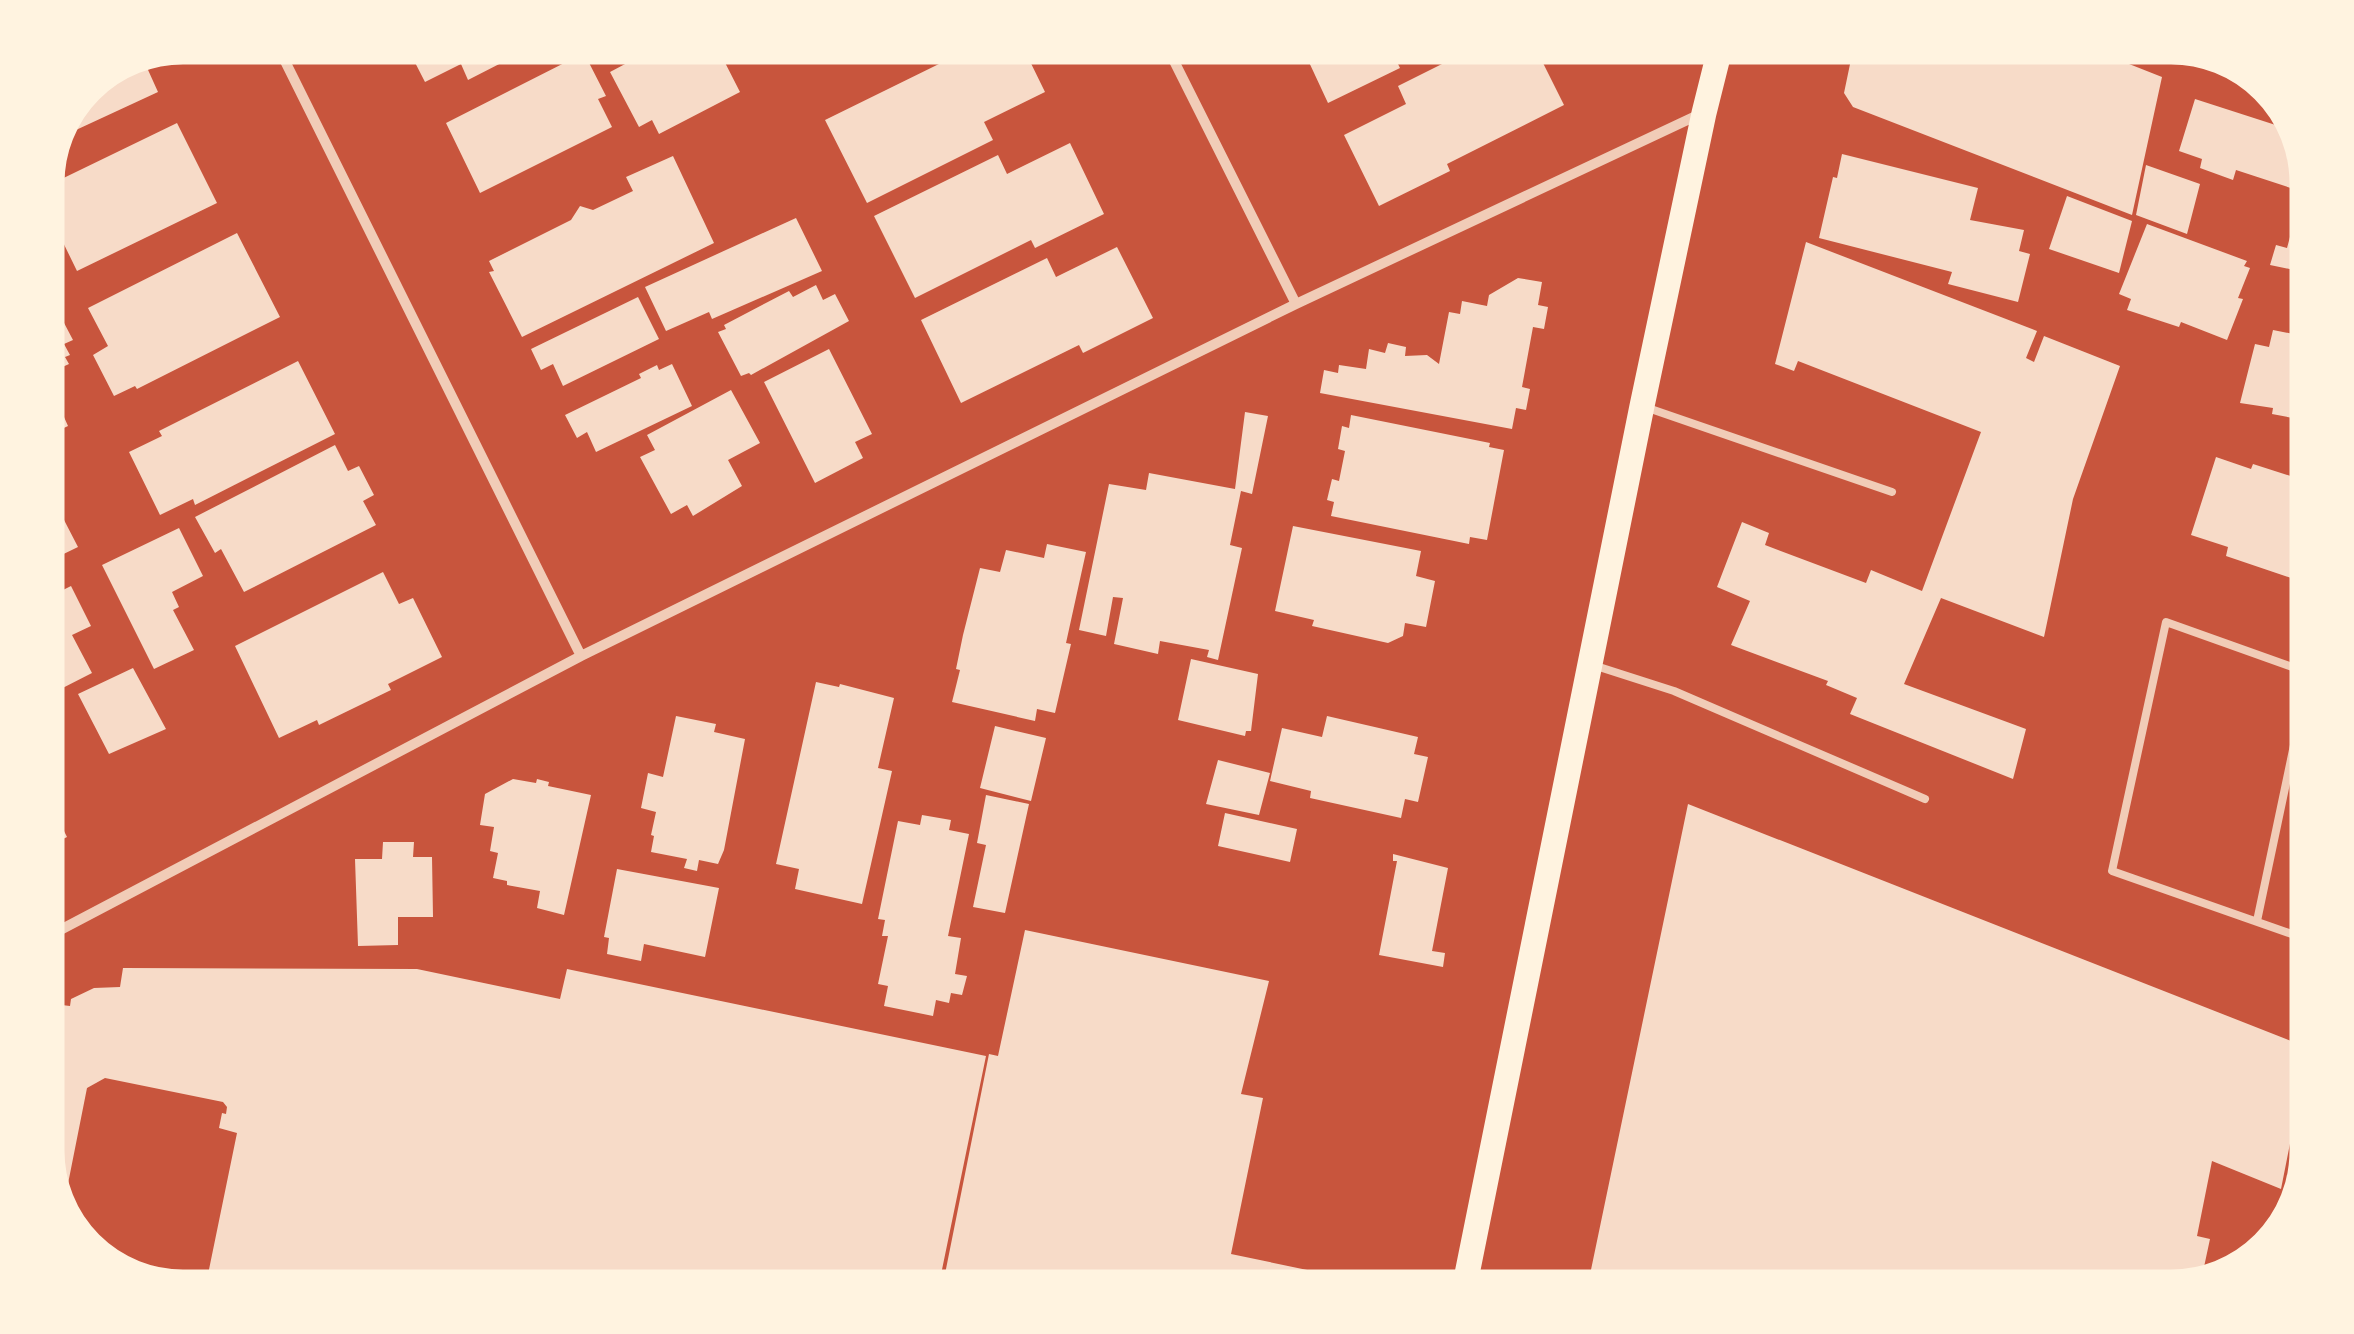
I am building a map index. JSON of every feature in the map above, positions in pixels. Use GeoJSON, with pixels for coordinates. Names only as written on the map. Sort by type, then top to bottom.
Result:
{"type":"FeatureCollection","features":[{"type":"Feature","properties":{"kind":"main road"},"geometry":{"type":"LineString","coordinates":[[1467,1272],[1642,406],[1716,63]]}},
{"type":"Feature","properties":{"kind":"street"},"geometry":{"type":"LineString","coordinates":[[286,63],[581,656]]}},
{"type":"Feature","properties":{"kind":"street"},"geometry":{"type":"LineString","coordinates":[[1175,63],[1296,304]]}},
{"type":"Feature","properties":{"kind":"street"},"geometry":{"type":"LineString","coordinates":[[63,929],[581,656],[1296,304],[1704,112]]}},
{"type":"Feature","properties":{"kind":"lane"},"geometry":{"type":"LineString","coordinates":[[1642,406],[1892,492]]}},
{"type":"Feature","properties":{"kind":"lane"},"geometry":{"type":"LineString","coordinates":[[2292,668],[2166,622],[2112,871],[2292,934]]}},
{"type":"Feature","properties":{"kind":"lane"},"geometry":{"type":"LineString","coordinates":[[1592,664],[1674,691],[1925,799]]}},
{"type":"Feature","properties":{"kind":"lane"},"geometry":{"type":"LineString","coordinates":[[2256,921],[2292,755]]}},
{"type":"Feature","properties":{"kind":"building"},"geometry":{"type":"Polygon","coordinates":[[[415,63],[501,63],[468,80],[461,64],[425,82],[415,63]]]}},
{"type":"Feature","properties":{"kind":"building"},"geometry":{"type":"Polygon","coordinates":[[[564,63],[589,63],[606,96],[598,99],[612,127],[480,193],[446,123],[564,63]]]}},
{"type":"Feature","properties":{"kind":"building"},"geometry":{"type":"Polygon","coordinates":[[[627,63],[725,63],[740,92],[659,134],[652,120],[639,127],[610,72],[627,63]]]}},
{"type":"Feature","properties":{"kind":"building"},"geometry":{"type":"Polygon","coordinates":[[[941,63],[1031,63],[1045,92],[984,122],[993,140],[867,203],[825,120],[941,63]]]}},
{"type":"Feature","properties":{"kind":"building"},"geometry":{"type":"Polygon","coordinates":[[[1309,63],[1398,63],[1400,68],[1328,103],[1309,63]]]}},
{"type":"Feature","properties":{"kind":"building"},"geometry":{"type":"Polygon","coordinates":[[[1444,63],[1543,63],[1564,105],[1447,164],[1450,171],[1379,206],[1344,135],[1406,104],[1398,86],[1444,63]]]}},
{"type":"Feature","properties":{"kind":"building"},"geometry":{"type":"Polygon","coordinates":[[[1850,63],[2127,63],[2162,77],[2132,215],[1853,107],[1844,93],[1850,63]]]}},
{"type":"Feature","properties":{"kind":"building"},"geometry":{"type":"Polygon","coordinates":[[[147,68],[158,92],[75,131],[87,110],[123,79],[147,68]]]}},
{"type":"Feature","properties":{"kind":"building"},"geometry":{"type":"Polygon","coordinates":[[[2195,99],[2276,125],[2289,160],[2291,188],[2236,170],[2233,180],[2200,168],[2202,159],[2179,151],[2195,99]]]}},
{"type":"Feature","properties":{"kind":"building"},"geometry":{"type":"Polygon","coordinates":[[[177,123],[217,203],[77,271],[63,242],[63,178],[177,123]]]}},
{"type":"Feature","properties":{"kind":"building"},"geometry":{"type":"Polygon","coordinates":[[[1070,143],[1104,214],[1035,248],[1031,240],[915,298],[874,216],[998,155],[1007,174],[1070,143]]]}},
{"type":"Feature","properties":{"kind":"building"},"geometry":{"type":"Polygon","coordinates":[[[1842,154],[1978,188],[1970,220],[2024,230],[2019,251],[2030,254],[2018,302],[1948,284],[1952,272],[1819,238],[1842,154]]]}},
{"type":"Feature","properties":{"kind":"building"},"geometry":{"type":"Polygon","coordinates":[[[673,156],[714,243],[522,337],[489,272],[494,271],[489,261],[571,220],[580,206],[593,210],[633,191],[626,177],[673,156]]]}},
{"type":"Feature","properties":{"kind":"building"},"geometry":{"type":"Polygon","coordinates":[[[2146,165],[2200,184],[2187,234],[2136,215],[2146,165]]]}},
{"type":"Feature","properties":{"kind":"building"},"geometry":{"type":"Polygon","coordinates":[[[2067,196],[2132,221],[2119,273],[2049,249],[2067,196]]]}},
{"type":"Feature","properties":{"kind":"building"},"geometry":{"type":"Polygon","coordinates":[[[796,218],[822,271],[712,319],[709,312],[666,331],[645,287],[796,218]]]}},
{"type":"Feature","properties":{"kind":"building"},"geometry":{"type":"Polygon","coordinates":[[[2147,224],[2247,261],[2244,266],[2250,268],[2238,298],[2243,299],[2227,340],[2181,322],[2179,327],[2127,310],[2131,299],[2119,294],[2147,224]]]}},
{"type":"Feature","properties":{"kind":"building"},"geometry":{"type":"Polygon","coordinates":[[[237,233],[280,317],[137,389],[135,386],[114,396],[93,355],[108,346],[88,308],[237,233]]]}},
{"type":"Feature","properties":{"kind":"building"},"geometry":{"type":"Polygon","coordinates":[[[2291,233],[2291,269],[2270,265],[2276,245],[2287,248],[2291,233]]]}},
{"type":"Feature","properties":{"kind":"building"},"geometry":{"type":"Polygon","coordinates":[[[1806,242],[2037,331],[2026,358],[2034,362],[2044,336],[2120,366],[2073,499],[2044,637],[1941,598],[1904,684],[2026,729],[2013,779],[1850,714],[1857,698],[1826,685],[1828,681],[1731,645],[1750,601],[1717,587],[1742,522],[1769,533],[1765,545],[1866,583],[1871,570],[1922,591],[1981,432],[1798,361],[1794,371],[1775,364],[1806,242]]]}},
{"type":"Feature","properties":{"kind":"building"},"geometry":{"type":"Polygon","coordinates":[[[1117,247],[1153,318],[1083,353],[1079,345],[961,403],[921,320],[1047,258],[1056,277],[1117,247]]]}},
{"type":"Feature","properties":{"kind":"building"},"geometry":{"type":"Polygon","coordinates":[[[1518,278],[1542,282],[1538,305],[1548,307],[1544,329],[1533,327],[1522,387],[1530,389],[1526,410],[1516,408],[1512,429],[1320,393],[1324,370],[1338,373],[1339,365],[1366,369],[1369,349],[1385,353],[1388,343],[1406,347],[1405,356],[1427,355],[1439,364],[1449,312],[1460,314],[1462,301],[1487,306],[1489,295],[1518,278]]]}},
{"type":"Feature","properties":{"kind":"building"},"geometry":{"type":"Polygon","coordinates":[[[816,285],[823,300],[835,294],[849,321],[751,375],[741,376],[718,332],[726,329],[724,325],[789,291],[793,297],[816,285]]]}},
{"type":"Feature","properties":{"kind":"building"},"geometry":{"type":"Polygon","coordinates":[[[638,297],[659,339],[563,386],[553,364],[541,370],[531,349],[638,297]]]}},
{"type":"Feature","properties":{"kind":"building"},"geometry":{"type":"Polygon","coordinates":[[[63,321],[73,340],[64,344],[70,355],[65,357],[69,364],[63,367],[63,321]]]}},
{"type":"Feature","properties":{"kind":"building"},"geometry":{"type":"Polygon","coordinates":[[[2273,330],[2291,334],[2291,418],[2272,414],[2273,408],[2240,403],[2255,344],[2269,347],[2273,330]]]}},
{"type":"Feature","properties":{"kind":"building"},"geometry":{"type":"Polygon","coordinates":[[[829,349],[872,434],[855,442],[863,458],[815,483],[764,382],[829,349]]]}},
{"type":"Feature","properties":{"kind":"building"},"geometry":{"type":"Polygon","coordinates":[[[298,361],[335,434],[195,505],[193,499],[160,515],[129,452],[162,436],[159,431],[298,361]]]}},
{"type":"Feature","properties":{"kind":"building"},"geometry":{"type":"Polygon","coordinates":[[[672,364],[692,406],[596,452],[587,432],[577,438],[565,415],[641,378],[639,374],[657,365],[659,370],[672,364]]]}},
{"type":"Feature","properties":{"kind":"building"},"geometry":{"type":"Polygon","coordinates":[[[731,390],[760,443],[728,460],[742,486],[693,516],[687,505],[671,514],[640,457],[655,450],[647,435],[731,390]]]}},
{"type":"Feature","properties":{"kind":"building"},"geometry":{"type":"Polygon","coordinates":[[[1245,412],[1268,416],[1252,494],[1241,491],[1230,545],[1242,548],[1218,660],[1207,657],[1209,650],[1160,641],[1158,654],[1114,644],[1123,598],[1113,597],[1106,636],[1079,630],[1109,484],[1146,490],[1149,473],[1235,489],[1245,412]]]}},
{"type":"Feature","properties":{"kind":"building"},"geometry":{"type":"Polygon","coordinates":[[[1351,415],[1490,443],[1489,447],[1504,450],[1487,540],[1470,537],[1469,544],[1331,516],[1334,502],[1327,500],[1332,479],[1339,481],[1345,451],[1338,449],[1342,426],[1349,428],[1351,415]]]}},
{"type":"Feature","properties":{"kind":"building"},"geometry":{"type":"Polygon","coordinates":[[[335,445],[348,471],[359,466],[374,495],[363,501],[376,525],[244,592],[221,549],[215,553],[195,517],[335,445]]]}},
{"type":"Feature","properties":{"kind":"building"},"geometry":{"type":"Polygon","coordinates":[[[2216,457],[2291,476],[2291,578],[2226,556],[2228,547],[2191,535],[2216,457]]]}},
{"type":"Feature","properties":{"kind":"building"},"geometry":{"type":"Polygon","coordinates":[[[63,518],[78,547],[63,554],[63,518]]]}},
{"type":"Feature","properties":{"kind":"building"},"geometry":{"type":"Polygon","coordinates":[[[1293,526],[1421,551],[1416,576],[1435,581],[1426,627],[1405,623],[1403,636],[1388,643],[1312,626],[1314,620],[1275,611],[1293,526]]]}},
{"type":"Feature","properties":{"kind":"building"},"geometry":{"type":"Polygon","coordinates":[[[179,528],[203,576],[172,592],[179,607],[173,610],[194,650],[154,669],[102,565],[179,528]]]}},
{"type":"Feature","properties":{"kind":"building"},"geometry":{"type":"Polygon","coordinates":[[[1047,544],[1086,552],[1055,713],[1037,709],[1035,721],[952,702],[980,568],[1000,572],[1006,550],[1044,558],[1047,544]]]}},
{"type":"Feature","properties":{"kind":"building"},"geometry":{"type":"Polygon","coordinates":[[[383,572],[399,604],[413,598],[442,657],[388,684],[391,690],[319,725],[317,720],[279,738],[235,646],[383,572]]]}},
{"type":"Feature","properties":{"kind":"building"},"geometry":{"type":"Polygon","coordinates":[[[71,586],[91,626],[72,635],[92,673],[63,688],[63,590],[71,586]]]}},
{"type":"Feature","properties":{"kind":"building"},"geometry":{"type":"Polygon","coordinates":[[[1191,659],[1258,674],[1251,731],[1246,731],[1245,736],[1178,720],[1191,659]]]}},
{"type":"Feature","properties":{"kind":"building"},"geometry":{"type":"Polygon","coordinates":[[[133,668],[166,729],[109,754],[78,694],[133,668]]]}},
{"type":"Feature","properties":{"kind":"building"},"geometry":{"type":"Polygon","coordinates":[[[816,682],[894,698],[878,768],[892,771],[862,904],[795,889],[799,869],[776,864],[816,682]]]}},
{"type":"Feature","properties":{"kind":"building"},"geometry":{"type":"Polygon","coordinates":[[[676,716],[716,724],[714,732],[745,739],[724,850],[718,864],[699,860],[697,871],[684,868],[687,859],[651,852],[656,812],[641,808],[648,773],[663,777],[676,716]]]}},
{"type":"Feature","properties":{"kind":"building"},"geometry":{"type":"Polygon","coordinates":[[[1327,716],[1418,737],[1414,754],[1428,757],[1418,802],[1405,799],[1401,818],[1310,798],[1311,791],[1270,781],[1282,728],[1322,737],[1327,716]]]}},
{"type":"Feature","properties":{"kind":"building"},"geometry":{"type":"Polygon","coordinates":[[[995,726],[1046,738],[1031,801],[980,788],[995,726]]]}},
{"type":"Feature","properties":{"kind":"building"},"geometry":{"type":"Polygon","coordinates":[[[1218,760],[1270,773],[1259,815],[1206,804],[1218,760]]]}},
{"type":"Feature","properties":{"kind":"building"},"geometry":{"type":"Polygon","coordinates":[[[513,779],[536,783],[537,779],[549,782],[548,786],[591,795],[564,915],[537,908],[540,891],[507,885],[507,881],[493,878],[498,853],[490,851],[494,827],[480,825],[485,794],[513,779]]]}},
{"type":"Feature","properties":{"kind":"building"},"geometry":{"type":"Polygon","coordinates":[[[986,795],[1029,804],[1005,913],[973,907],[986,845],[977,843],[986,795]]]}},
{"type":"Feature","properties":{"kind":"building"},"geometry":{"type":"Polygon","coordinates":[[[1688,804],[2292,1041],[2292,1134],[2281,1189],[2212,1161],[2197,1236],[2210,1239],[2202,1267],[2171,1272],[1591,1272],[1688,804]]]}},
{"type":"Feature","properties":{"kind":"building"},"geometry":{"type":"Polygon","coordinates":[[[1225,813],[1297,829],[1290,862],[1218,846],[1225,813]]]}},
{"type":"Feature","properties":{"kind":"building"},"geometry":{"type":"Polygon","coordinates":[[[922,815],[951,820],[949,830],[969,834],[948,936],[961,938],[955,974],[967,976],[962,995],[951,993],[949,1003],[936,1000],[933,1016],[884,1006],[888,986],[878,984],[888,936],[882,936],[885,920],[878,919],[898,821],[920,825],[922,815]]]}},
{"type":"Feature","properties":{"kind":"building"},"geometry":{"type":"Polygon","coordinates":[[[383,842],[414,842],[413,857],[432,857],[433,917],[398,917],[398,945],[358,946],[355,859],[382,859],[383,842]]]}},
{"type":"Feature","properties":{"kind":"building"},"geometry":{"type":"Polygon","coordinates":[[[1393,854],[1448,868],[1432,951],[1445,953],[1443,967],[1379,955],[1397,861],[1393,861],[1393,854]]]}},
{"type":"Feature","properties":{"kind":"building"},"geometry":{"type":"Polygon","coordinates":[[[617,869],[719,888],[705,957],[644,944],[641,961],[607,954],[609,938],[604,937],[617,869]]]}},
{"type":"Feature","properties":{"kind":"building"},"geometry":{"type":"Polygon","coordinates":[[[1025,930],[1269,981],[1241,1094],[1263,1098],[1231,1254],[1312,1272],[945,1272],[989,1054],[998,1056],[1025,930]]]}},
{"type":"Feature","properties":{"kind":"building"},"geometry":{"type":"Polygon","coordinates":[[[123,968],[417,969],[560,999],[567,969],[986,1056],[942,1272],[208,1272],[237,1133],[219,1128],[222,1113],[226,1114],[223,1102],[105,1078],[87,1088],[68,1185],[63,1159],[63,1005],[70,1006],[71,999],[94,988],[120,987],[123,968]]]}}]}
